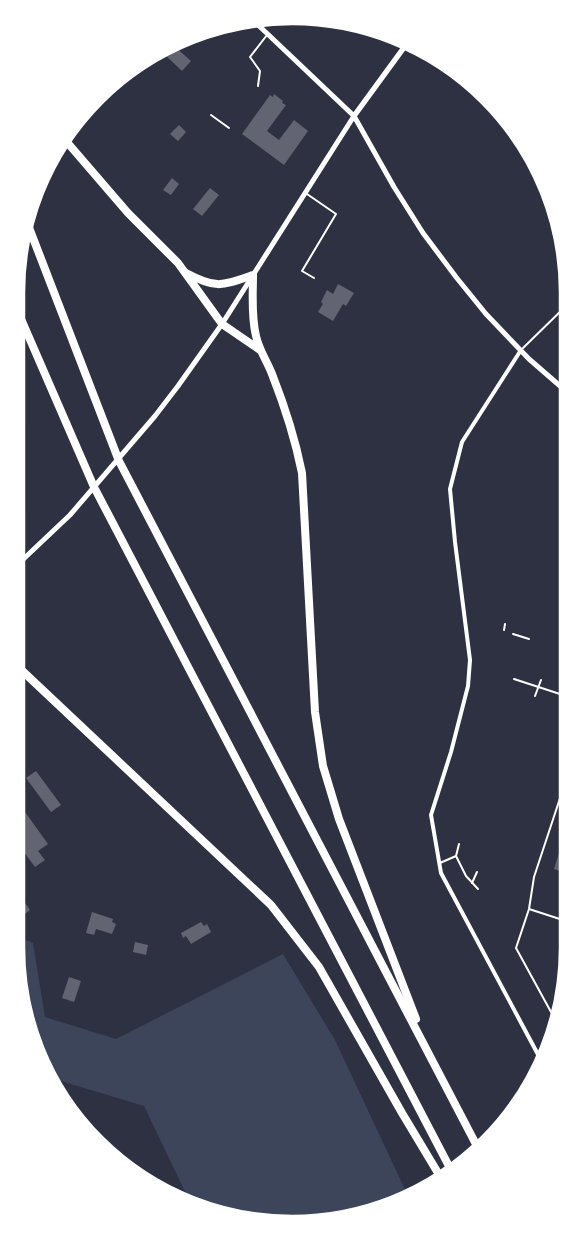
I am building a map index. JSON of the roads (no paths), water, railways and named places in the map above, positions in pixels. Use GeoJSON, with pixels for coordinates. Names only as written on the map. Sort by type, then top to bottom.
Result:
{"type":"FeatureCollection","features":[{"type":"Feature","properties":{"kind":"highway"},"geometry":{"type":"LineString","coordinates":[[68,144],[128,213],[186,273],[222,324],[260,350]]}},
{"type":"Feature","properties":{"kind":"highway"},"geometry":{"type":"LineString","coordinates":[[31,233],[119,461],[476,1144]]}},
{"type":"Feature","properties":{"kind":"highway"},"geometry":{"type":"LineString","coordinates":[[186,273],[204,283],[214,285],[253,275],[253,324],[260,350],[270,369],[287,412],[296,442],[302,473],[315,712],[323,766],[339,819],[429,1054]]}},
{"type":"Feature","properties":{"kind":"highway"},"geometry":{"type":"LineString","coordinates":[[24,326],[94,487],[449,1166]]}},
{"type":"Feature","properties":{"kind":"highway"},"geometry":{"type":"LineString","coordinates":[[24,672],[271,905],[319,967],[438,1173]]}},
{"type":"Feature","properties":{"kind":"main road"},"geometry":{"type":"LineString","coordinates":[[354,116],[404,48]]}},
{"type":"Feature","properties":{"kind":"street"},"geometry":{"type":"LineString","coordinates":[[259,26],[354,116],[394,187],[456,277],[486,314],[521,350],[560,386]]}},
{"type":"Feature","properties":{"kind":"street"},"geometry":{"type":"LineString","coordinates":[[24,558],[70,515],[155,416],[222,324],[354,116]]}},
{"type":"Feature","properties":{"kind":"street"},"geometry":{"type":"LineString","coordinates":[[521,350],[462,442],[450,489],[470,660],[466,696],[431,815],[441,873],[538,1055]]}},
{"type":"Feature","properties":{"kind":"lane"},"geometry":{"type":"LineString","coordinates":[[258,86],[260,72],[250,57],[267,34]]}},
{"type":"Feature","properties":{"kind":"lane"},"geometry":{"type":"LineString","coordinates":[[211,115],[229,128]]}},
{"type":"Feature","properties":{"kind":"lane"},"geometry":{"type":"LineString","coordinates":[[305,192],[336,214],[302,271],[314,278]]}},
{"type":"Feature","properties":{"kind":"lane"},"geometry":{"type":"LineString","coordinates":[[521,350],[560,312]]}},
{"type":"Feature","properties":{"kind":"lane"},"geometry":{"type":"LineString","coordinates":[[504,630],[505,624]]}},
{"type":"Feature","properties":{"kind":"lane"},"geometry":{"type":"LineString","coordinates":[[513,634],[529,639]]}},
{"type":"Feature","properties":{"kind":"lane"},"geometry":{"type":"LineString","coordinates":[[514,679],[560,694]]}},
{"type":"Feature","properties":{"kind":"lane"},"geometry":{"type":"LineString","coordinates":[[535,696],[541,680]]}},
{"type":"Feature","properties":{"kind":"lane"},"geometry":{"type":"LineString","coordinates":[[552,1013],[516,948],[528,908],[534,877],[560,798]]}},
{"type":"Feature","properties":{"kind":"lane"},"geometry":{"type":"LineString","coordinates":[[459,844],[456,856],[466,876],[478,889]]}},
{"type":"Feature","properties":{"kind":"lane"},"geometry":{"type":"LineString","coordinates":[[439,864],[456,856]]}},
{"type":"Feature","properties":{"kind":"lane"},"geometry":{"type":"LineString","coordinates":[[472,883],[477,872]]}},
{"type":"Feature","properties":{"kind":"lane"},"geometry":{"type":"LineString","coordinates":[[528,908],[560,919]]}}]}
